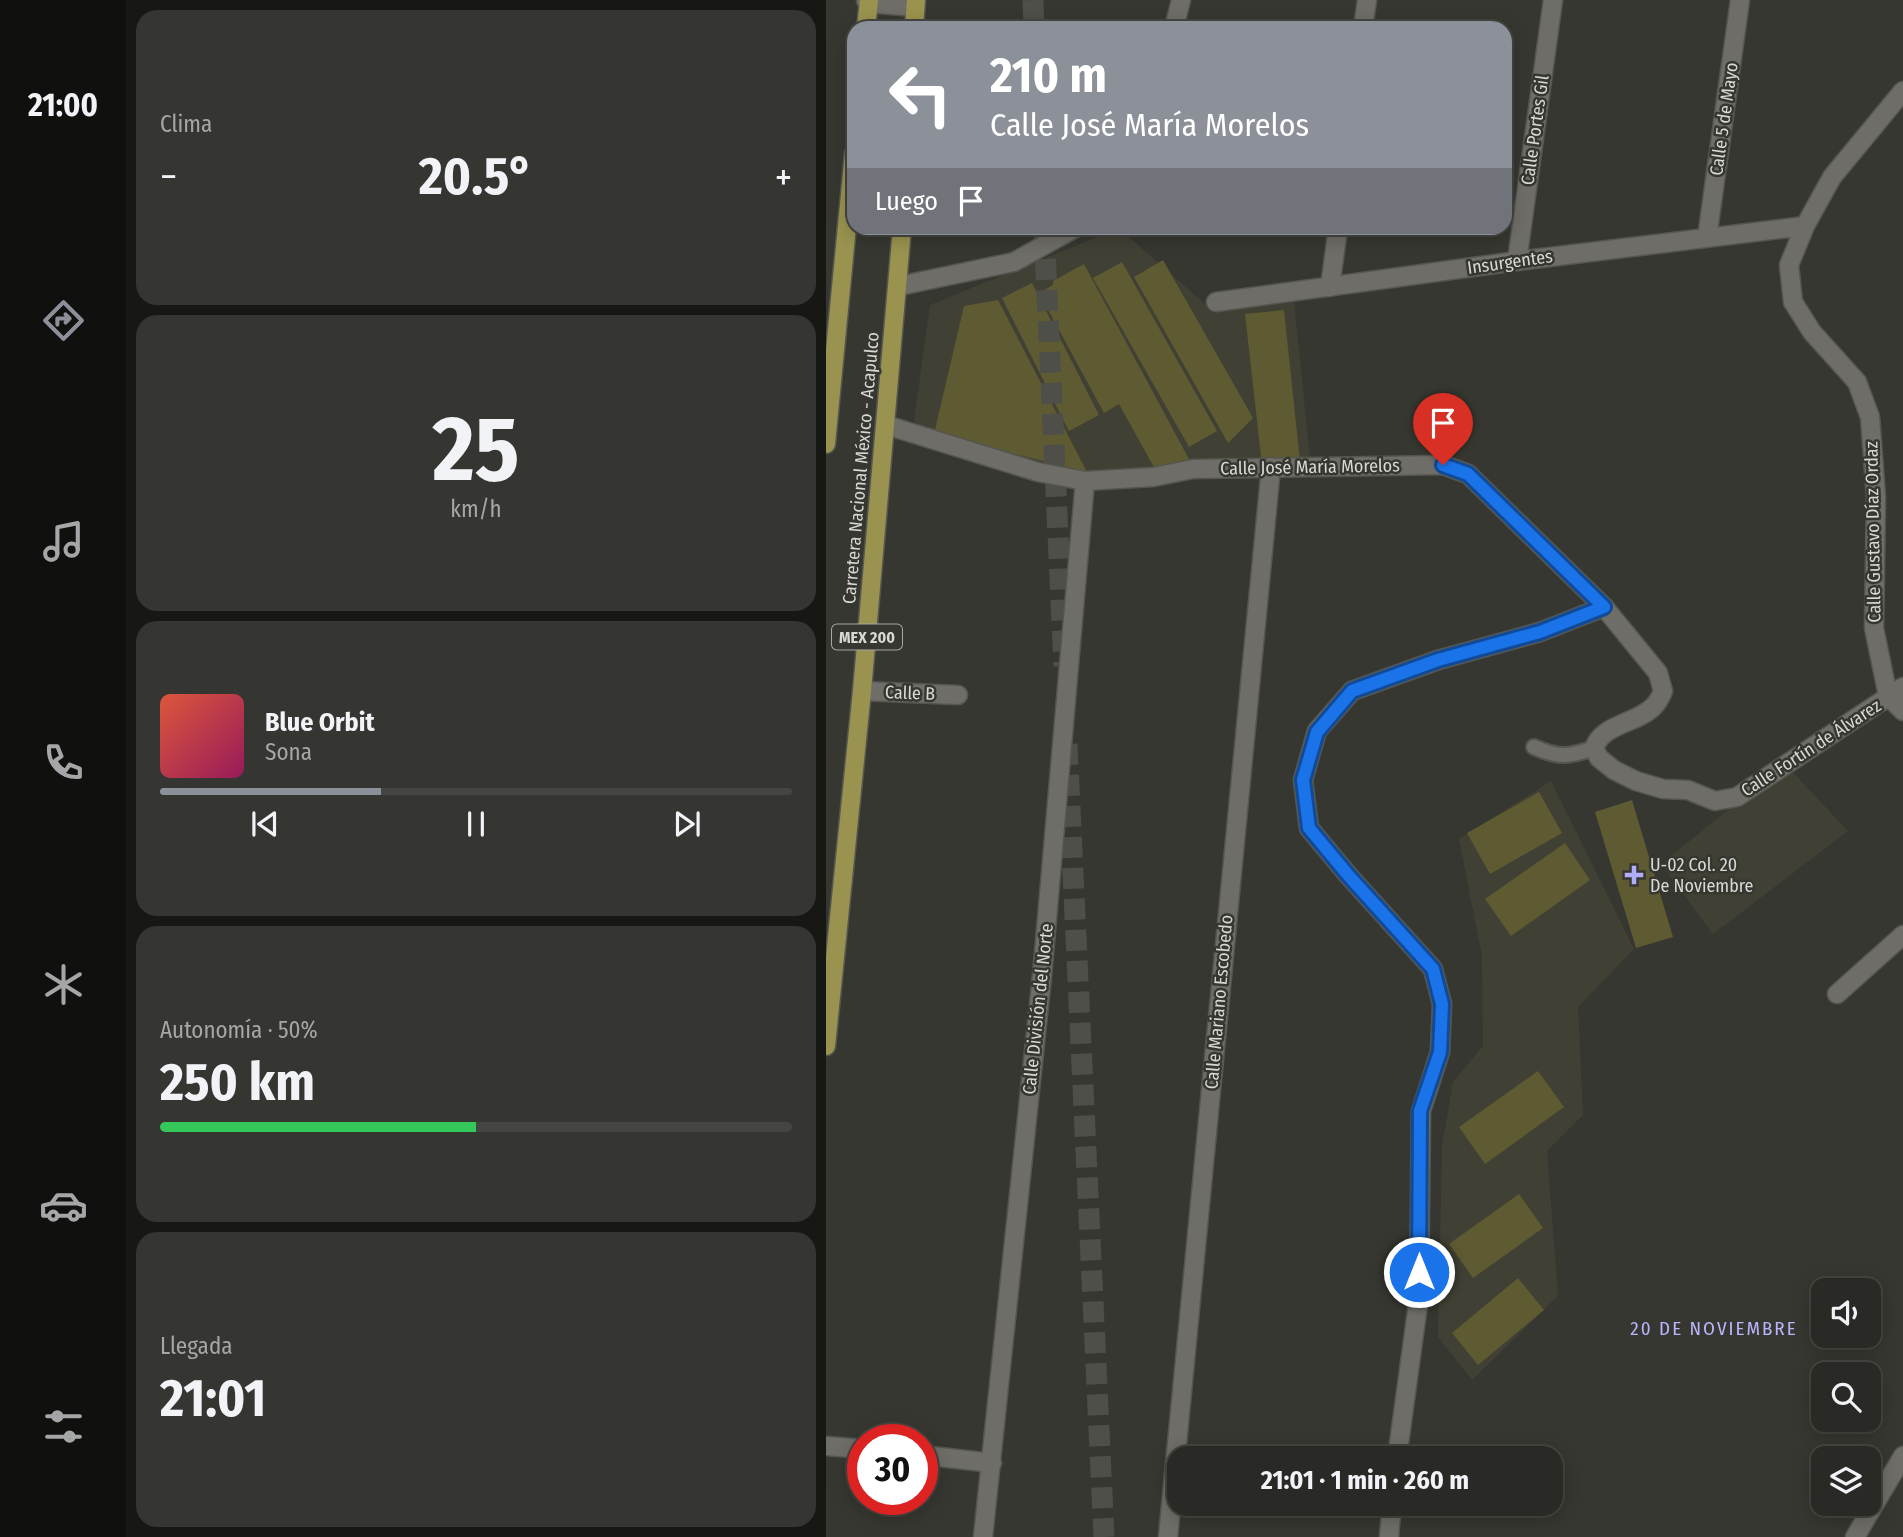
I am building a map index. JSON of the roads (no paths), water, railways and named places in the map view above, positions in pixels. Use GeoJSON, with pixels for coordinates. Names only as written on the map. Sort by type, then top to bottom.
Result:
{"type":"FeatureCollection","features":[{"type":"Feature","properties":{"kind":"main road"},"geometry":{"type":"LineString","coordinates":[[867,21],[868,1]]}},
{"type":"Feature","properties":{"kind":"main road"},"geometry":{"type":"LineString","coordinates":[[914,21],[915,3]]}},
{"type":"Feature","properties":{"kind":"main road","name":"Carretera Nacional México - Acapulco"},"geometry":{"type":"LineString","coordinates":[[826,444],[847,226]]}},
{"type":"Feature","properties":{"kind":"main road","name":"Carretera Nacional México - Acapulco"},"geometry":{"type":"LineString","coordinates":[[826,1046],[863,691],[902,235]]}},
{"type":"Feature","properties":{"kind":"street"},"geometry":{"type":"LineString","coordinates":[[1176,21],[1181,0]]}},
{"type":"Feature","properties":{"kind":"street"},"geometry":{"type":"LineString","coordinates":[[1364,21],[1367,0]]}},
{"type":"Feature","properties":{"kind":"street","name":"Calle Portes Gil"},"geometry":{"type":"LineString","coordinates":[[1517,261],[1553,0]]}},
{"type":"Feature","properties":{"kind":"street","name":"Calle 5 de Mayo"},"geometry":{"type":"LineString","coordinates":[[1707,238],[1740,0]]}},
{"type":"Feature","properties":{"kind":"street"},"geometry":{"type":"LineString","coordinates":[[868,1],[915,3]]}},
{"type":"Feature","properties":{"kind":"street","name":"Calle Gustavo Díaz Ordaz"},"geometry":{"type":"LineString","coordinates":[[1896,692],[1874,628],[1876,497],[1870,417],[1857,382],[1812,332],[1793,302],[1789,265],[1805,226],[1832,177],[1903,91]]}},
{"type":"Feature","properties":{"kind":"street","name":"Insurgentes"},"geometry":{"type":"LineString","coordinates":[[1216,302],[1517,261],[1805,226]]}},
{"type":"Feature","properties":{"kind":"street"},"geometry":{"type":"LineString","coordinates":[[899,286],[1014,262],[1062,235]]}},
{"type":"Feature","properties":{"kind":"street"},"geometry":{"type":"LineString","coordinates":[[1330,287],[1337,235]]}},
{"type":"Feature","properties":{"kind":"street","name":"Calle José María Morelos"},"geometry":{"type":"LineString","coordinates":[[886,425],[1038,472],[1085,481],[1153,477],[1193,469],[1271,467],[1443,465],[1468,474],[1604,607],[1658,673],[1663,691],[1655,706],[1606,732],[1597,739],[1594,748]]}},
{"type":"Feature","properties":{"kind":"street","name":"Calle Mariano Escobedo"},"geometry":{"type":"LineString","coordinates":[[1168,1537],[1271,467]]}},
{"type":"Feature","properties":{"kind":"street","name":"Calle División del Norte"},"geometry":{"type":"LineString","coordinates":[[983,1537],[1042,976],[1085,481]]}},
{"type":"Feature","properties":{"kind":"street"},"geometry":{"type":"LineString","coordinates":[[1399,1446],[1419,1297],[1420,1111],[1440,1052],[1442,1004],[1433,969],[1309,828],[1303,780],[1317,732],[1352,691],[1438,660],[1540,632],[1604,607]]}},
{"type":"Feature","properties":{"kind":"street","name":"Calle B"},"geometry":{"type":"LineString","coordinates":[[863,691],[958,695]]}},
{"type":"Feature","properties":{"kind":"street"},"geometry":{"type":"LineString","coordinates":[[1896,692],[1903,711]]}},
{"type":"Feature","properties":{"kind":"street","name":"Calle Fortín de Álvarez"},"geometry":{"type":"LineString","coordinates":[[1594,748],[1600,758],[1614,770],[1636,781],[1663,789],[1688,790],[1715,802],[1737,797],[1896,692]]}},
{"type":"Feature","properties":{"kind":"street"},"geometry":{"type":"LineString","coordinates":[[1837,994],[1903,935]]}},
{"type":"Feature","properties":{"kind":"street"},"geometry":{"type":"LineString","coordinates":[[826,1446],[847,1448]]}},
{"type":"Feature","properties":{"kind":"street"},"geometry":{"type":"LineString","coordinates":[[1855,1537],[1903,1456]]}},
{"type":"Feature","properties":{"kind":"street"},"geometry":{"type":"LineString","coordinates":[[938,1457],[992,1463]]}},
{"type":"Feature","properties":{"kind":"street"},"geometry":{"type":"LineString","coordinates":[[1389,1537],[1391,1516]]}},
{"type":"Feature","properties":{"kind":"lane"},"geometry":{"type":"LineString","coordinates":[[1534,747],[1553,756],[1576,755],[1594,748]]}},
{"type":"Feature","properties":{"kind":"tunnel"},"geometry":{"type":"LineString","coordinates":[[1033,0],[1034,21]]}},
{"type":"Feature","properties":{"kind":"tunnel"},"geometry":{"type":"LineString","coordinates":[[1044,235],[1064,666]]}},
{"type":"Feature","properties":{"kind":"tunnel"},"geometry":{"type":"LineString","coordinates":[[1067,744],[1104,1537]]}},
{"type":"Feature","properties":{"kind":"place","name":"U-02 Col. 20 De Noviembre"},"geometry":{"type":"Point","coordinates":[1634,875]}},
{"type":"Feature","properties":{"kind":"district","name":"20 DE NOVIEMBRE"},"geometry":{"type":"Point","coordinates":[1714,1328]}}]}
